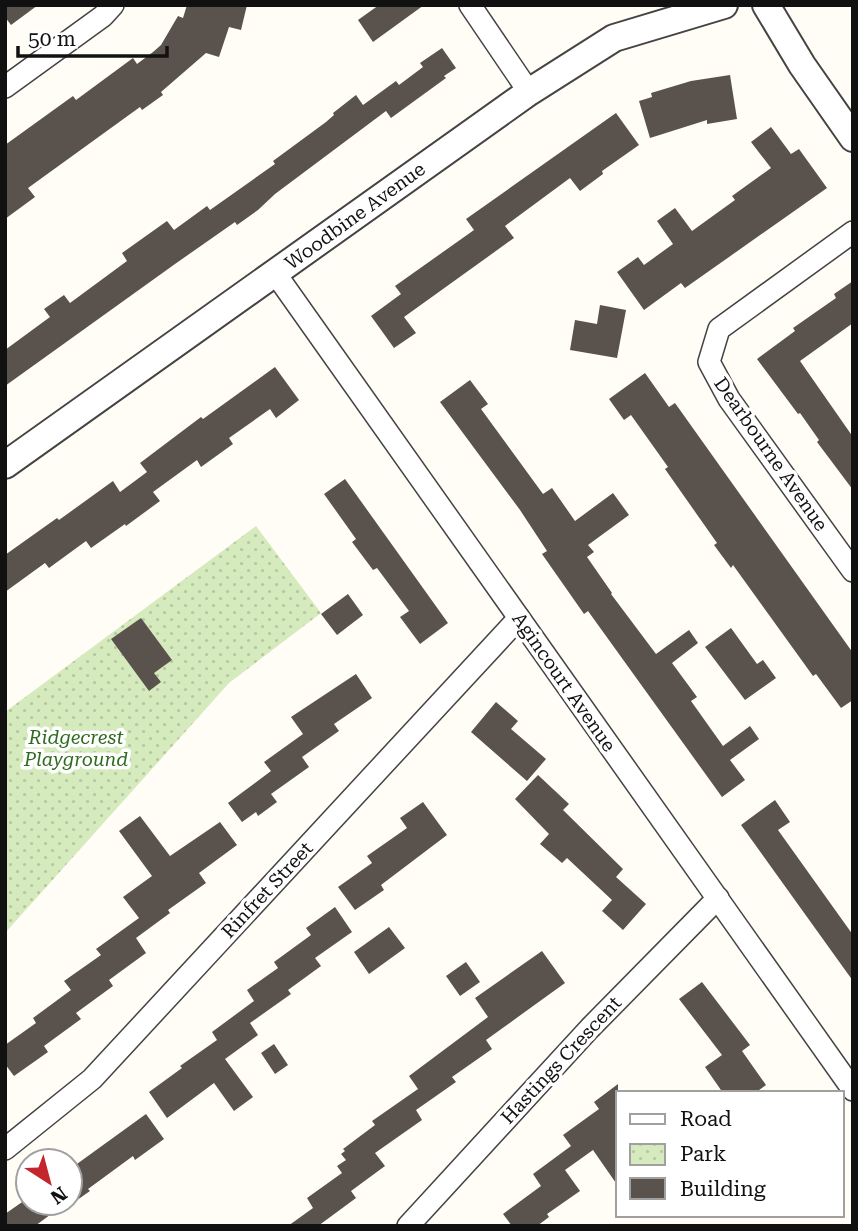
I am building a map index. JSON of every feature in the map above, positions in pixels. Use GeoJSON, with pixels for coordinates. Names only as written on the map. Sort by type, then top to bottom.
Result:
{"type":"FeatureCollection","features":[{"type":"Feature","properties":{"kind":"street"},"geometry":{"type":"LineString","coordinates":[[5,87],[103,16],[113,5]]}},
{"type":"Feature","properties":{"kind":"street"},"geometry":{"type":"LineString","coordinates":[[470,5],[529,92]]}},
{"type":"Feature","properties":{"kind":"street","name":"Woodbine Avenue"},"geometry":{"type":"LineString","coordinates":[[5,465],[529,92],[614,38],[724,5]]}},
{"type":"Feature","properties":{"kind":"street"},"geometry":{"type":"LineString","coordinates":[[766,5],[802,65],[853,138]]}},
{"type":"Feature","properties":{"kind":"street","name":"Dearbourne Avenue"},"geometry":{"type":"LineString","coordinates":[[853,232],[719,329],[709,362],[729,399],[853,571]]}},
{"type":"Feature","properties":{"kind":"street","name":"Agincourt Avenue"},"geometry":{"type":"LineString","coordinates":[[275,273],[853,1090]]}},
{"type":"Feature","properties":{"kind":"street","name":"Rinfret Street"},"geometry":{"type":"LineString","coordinates":[[5,1149],[92,1079],[519,618]]}},
{"type":"Feature","properties":{"kind":"street","name":"Hastings Crescent"},"geometry":{"type":"LineString","coordinates":[[408,1226],[590,1028],[718,898]]}},
{"type":"Feature","properties":{"kind":"green space","name":"Ridgecrest Playground"},"geometry":{"type":"Polygon","coordinates":[[[256,526],[321,613],[229,683],[5,933],[5,712],[256,526]]]}},
{"type":"Feature","properties":{"kind":"building"},"geometry":{"type":"Polygon","coordinates":[[[5,5],[38,5],[11,25],[5,17],[5,5]]]}},
{"type":"Feature","properties":{"kind":"building"},"geometry":{"type":"Polygon","coordinates":[[[187,5],[247,5],[241,30],[229,27],[219,57],[206,53],[161,92],[163,95],[142,110],[140,107],[28,188],[35,197],[5,219],[5,145],[73,96],[76,100],[133,58],[137,64],[153,52],[161,45],[178,16],[183,18],[187,5]]]}},
{"type":"Feature","properties":{"kind":"building"},"geometry":{"type":"Polygon","coordinates":[[[379,5],[424,5],[373,42],[358,20],[379,5]]]}},
{"type":"Feature","properties":{"kind":"building"},"geometry":{"type":"Polygon","coordinates":[[[442,48],[456,68],[444,76],[446,78],[391,118],[386,111],[275,194],[258,210],[237,225],[235,222],[5,386],[5,350],[50,317],[44,309],[64,295],[70,303],[127,261],[122,253],[167,221],[174,230],[207,206],[210,210],[275,164],[273,161],[326,122],[356,95],[363,105],[396,81],[399,85],[423,67],[420,63],[442,48]]]}},
{"type":"Feature","properties":{"kind":"building"},"geometry":{"type":"Polygon","coordinates":[[[730,75],[737,119],[707,124],[707,120],[650,138],[639,101],[652,97],[651,93],[691,81],[730,75]]]}},
{"type":"Feature","properties":{"kind":"building"},"geometry":{"type":"Polygon","coordinates":[[[616,113],[639,145],[602,171],[603,174],[580,191],[570,178],[505,226],[514,238],[404,317],[416,333],[394,348],[371,316],[401,294],[395,286],[474,230],[466,219],[616,113]]]}},
{"type":"Feature","properties":{"kind":"building"},"geometry":{"type":"Polygon","coordinates":[[[771,127],[791,154],[799,149],[827,188],[685,288],[681,283],[644,310],[617,272],[638,257],[644,265],[673,244],[657,221],[675,208],[692,231],[735,200],[732,196],[771,168],[751,142],[771,127]]]}},
{"type":"Feature","properties":{"kind":"building"},"geometry":{"type":"Polygon","coordinates":[[[853,281],[853,323],[800,361],[853,437],[853,490],[817,442],[819,440],[800,413],[798,414],[757,359],[795,331],[793,328],[836,298],[834,294],[853,281]]]}},
{"type":"Feature","properties":{"kind":"building"},"geometry":{"type":"Polygon","coordinates":[[[600,305],[626,310],[617,358],[570,350],[575,320],[597,324],[600,305]]]}},
{"type":"Feature","properties":{"kind":"building"},"geometry":{"type":"Polygon","coordinates":[[[275,367],[299,400],[276,418],[270,409],[229,438],[233,444],[201,467],[197,460],[153,492],[160,501],[126,526],[125,524],[91,548],[86,541],[49,568],[45,563],[5,592],[5,555],[113,481],[120,492],[147,472],[140,463],[201,417],[203,419],[275,367]]]}},
{"type":"Feature","properties":{"kind":"building"},"geometry":{"type":"Polygon","coordinates":[[[645,373],[669,407],[675,403],[853,653],[853,700],[841,708],[816,674],[813,676],[733,565],[731,568],[714,545],[717,543],[631,415],[624,420],[609,399],[645,373]]]}},
{"type":"Feature","properties":{"kind":"building"},"geometry":{"type":"Polygon","coordinates":[[[470,380],[488,404],[481,409],[543,494],[552,488],[575,521],[613,493],[629,515],[588,545],[594,552],[587,557],[656,654],[689,630],[698,643],[672,663],[697,697],[691,701],[723,746],[750,726],[759,739],[730,760],[745,780],[722,797],[588,611],[584,614],[542,554],[547,551],[520,510],[440,402],[470,380]]]}},
{"type":"Feature","properties":{"kind":"building"},"geometry":{"type":"Polygon","coordinates":[[[345,479],[448,623],[420,644],[400,617],[409,611],[377,568],[373,570],[352,542],[356,539],[324,494],[345,479]]]}},
{"type":"Feature","properties":{"kind":"building"},"geometry":{"type":"Polygon","coordinates":[[[348,594],[363,615],[337,635],[321,614],[348,594]]]}},
{"type":"Feature","properties":{"kind":"building"},"geometry":{"type":"Polygon","coordinates":[[[141,618],[172,660],[154,673],[161,682],[149,691],[111,639],[141,618]]]}},
{"type":"Feature","properties":{"kind":"building"},"geometry":{"type":"Polygon","coordinates":[[[731,628],[757,664],[763,660],[776,678],[745,700],[705,647],[731,628]]]}},
{"type":"Feature","properties":{"kind":"building"},"geometry":{"type":"Polygon","coordinates":[[[356,674],[372,698],[334,724],[339,731],[302,757],[309,767],[271,794],[277,802],[258,816],[256,812],[242,822],[228,803],[271,771],[264,762],[303,734],[291,717],[356,674]]]}},
{"type":"Feature","properties":{"kind":"building"},"geometry":{"type":"Polygon","coordinates":[[[496,702],[518,721],[511,729],[546,759],[527,781],[471,732],[496,702]]]}},
{"type":"Feature","properties":{"kind":"building"},"geometry":{"type":"Polygon","coordinates":[[[538,775],[569,804],[563,810],[623,869],[616,877],[646,904],[623,930],[602,911],[612,900],[567,858],[562,863],[540,844],[549,834],[515,799],[538,775]]]}},
{"type":"Feature","properties":{"kind":"building"},"geometry":{"type":"Polygon","coordinates":[[[775,800],[790,822],[778,830],[853,935],[853,981],[741,825],[775,800]]]}},
{"type":"Feature","properties":{"kind":"building"},"geometry":{"type":"Polygon","coordinates":[[[423,802],[447,835],[381,885],[384,890],[355,910],[338,887],[372,863],[367,856],[407,828],[400,818],[423,802]]]}},
{"type":"Feature","properties":{"kind":"building"},"geometry":{"type":"Polygon","coordinates":[[[140,816],[170,856],[220,822],[237,845],[199,873],[206,883],[168,910],[170,913],[136,938],[146,953],[109,980],[113,986],[76,1013],[81,1019],[44,1046],[48,1052],[14,1076],[5,1064],[5,1045],[36,1023],[33,1018],[71,990],[64,981],[101,955],[96,949],[139,918],[123,897],[152,876],[119,831],[140,816]]]}},
{"type":"Feature","properties":{"kind":"building"},"geometry":{"type":"Polygon","coordinates":[[[335,907],[352,932],[315,958],[321,966],[288,990],[291,994],[250,1023],[258,1035],[225,1059],[253,1097],[234,1111],[214,1083],[167,1118],[149,1092],[217,1040],[212,1032],[254,1001],[247,990],[278,968],[274,962],[311,935],[306,928],[335,907]]]}},
{"type":"Feature","properties":{"kind":"building"},"geometry":{"type":"Polygon","coordinates":[[[389,927],[405,948],[369,974],[354,952],[389,927]]]}},
{"type":"Feature","properties":{"kind":"building"},"geometry":{"type":"Polygon","coordinates":[[[542,951],[565,983],[486,1040],[492,1049],[452,1077],[456,1082],[416,1110],[422,1120],[375,1153],[385,1166],[351,1191],[356,1198],[318,1226],[288,1226],[313,1208],[307,1198],[342,1173],[337,1166],[346,1160],[341,1154],[345,1151],[343,1149],[375,1125],[372,1121],[418,1089],[409,1076],[488,1017],[475,998],[542,951]]]}},
{"type":"Feature","properties":{"kind":"building"},"geometry":{"type":"Polygon","coordinates":[[[466,962],[480,982],[460,996],[446,976],[466,962]]]}},
{"type":"Feature","properties":{"kind":"building"},"geometry":{"type":"Polygon","coordinates":[[[702,982],[750,1045],[742,1051],[766,1085],[758,1091],[722,1091],[705,1067],[722,1055],[679,999],[702,982]]]}},
{"type":"Feature","properties":{"kind":"building"},"geometry":{"type":"Polygon","coordinates":[[[274,1044],[288,1065],[275,1074],[261,1053],[274,1044]]]}},
{"type":"Feature","properties":{"kind":"building"},"geometry":{"type":"Polygon","coordinates":[[[618,1084],[616,1183],[593,1150],[565,1170],[580,1191],[547,1214],[549,1217],[537,1226],[512,1226],[503,1214],[541,1186],[533,1174],[571,1146],[563,1135],[599,1109],[594,1102],[618,1084]]]}},
{"type":"Feature","properties":{"kind":"building"},"geometry":{"type":"Polygon","coordinates":[[[146,1114],[164,1139],[135,1160],[133,1156],[88,1189],[90,1191],[84,1195],[84,1159],[146,1114]]]}},
{"type":"Feature","properties":{"kind":"building"},"geometry":{"type":"Polygon","coordinates":[[[14,1208],[14,1217],[47,1217],[35,1226],[5,1226],[5,1214],[14,1208]]]}}]}
